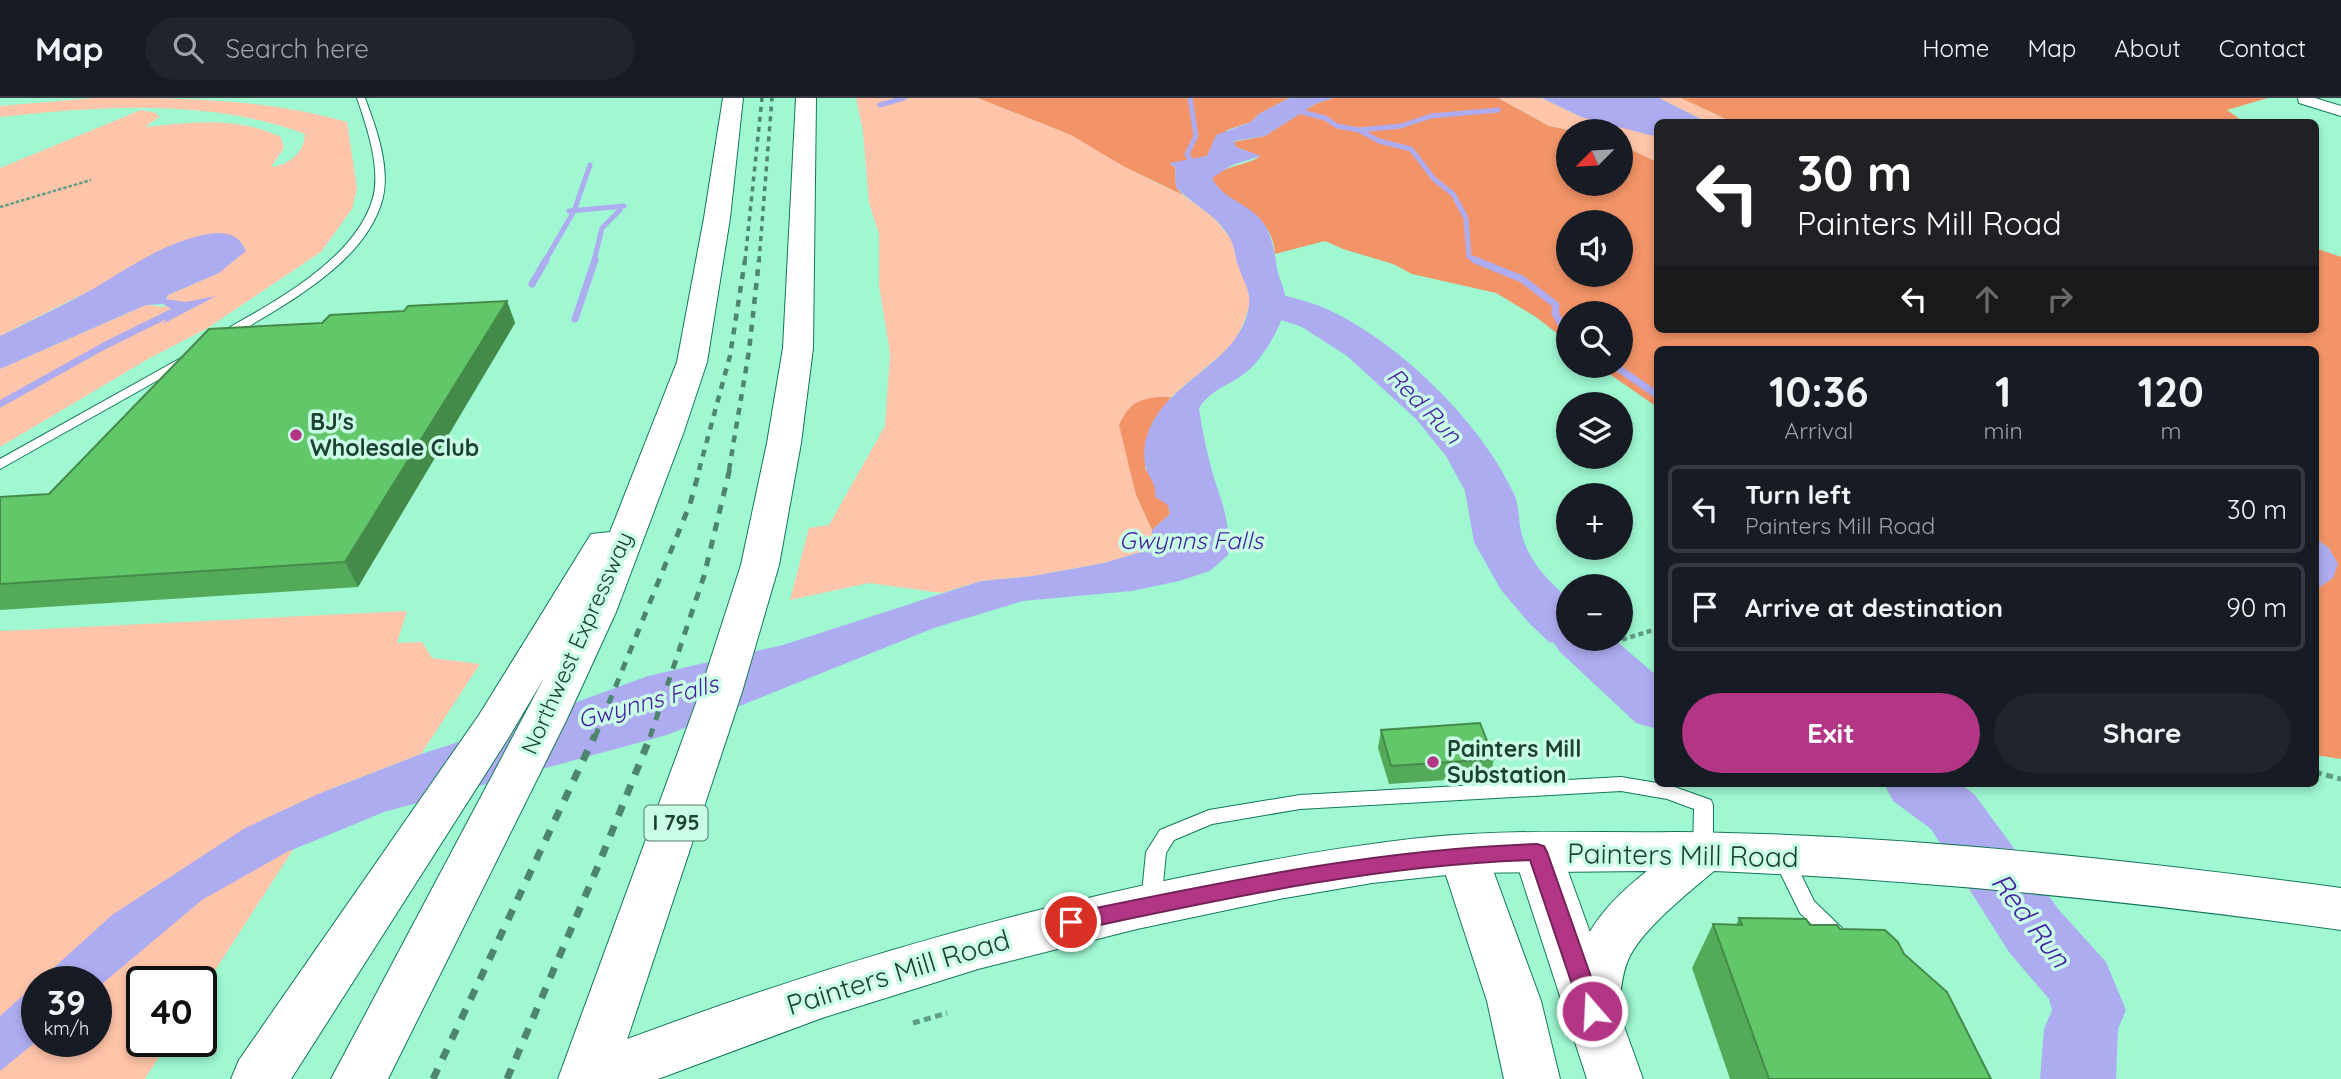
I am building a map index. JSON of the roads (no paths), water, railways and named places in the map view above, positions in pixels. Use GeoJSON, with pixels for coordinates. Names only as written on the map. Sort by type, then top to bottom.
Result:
{"type":"FeatureCollection","features":[{"type":"Feature","properties":{"kind":"main road"},"geometry":{"type":"LineString","coordinates":[[259,1079],[494,726],[576,619],[667,434],[692,362],[717,218],[733,98]]}},
{"type":"Feature","properties":{"kind":"main road","name":"I 795"},"geometry":{"type":"LineString","coordinates":[[589,1079],[721,692],[760,565],[784,443],[798,348],[806,98]]}},
{"type":"Feature","properties":{"kind":"main road","name":"Northwest Expressway"},"geometry":{"type":"LineString","coordinates":[[359,1079],[538,733],[576,619]]}},
{"type":"Feature","properties":{"kind":"main road"},"geometry":{"type":"LineString","coordinates":[[1537,852],[1615,1079]]}},
{"type":"Feature","properties":{"kind":"main road"},"geometry":{"type":"LineString","coordinates":[[1592,1011],[1603,953],[1639,906],[1703,852]]}},
{"type":"Feature","properties":{"kind":"main road","name":"Painters Mill Road"},"geometry":{"type":"LineString","coordinates":[[589,1079],[702,1034],[832,989],[1044,928],[1306,874],[1462,854],[1703,852],[1879,861],[2187,887],[2341,909]]}},
{"type":"Feature","properties":{"kind":"main road"},"geometry":{"type":"LineString","coordinates":[[1462,854],[1514,1001],[1532,1079]]}},
{"type":"Feature","properties":{"kind":"street"},"geometry":{"type":"LineString","coordinates":[[2314,98],[2305,100],[2341,111]]}},
{"type":"Feature","properties":{"kind":"street"},"geometry":{"type":"LineString","coordinates":[[2329,98],[2341,102]]}},
{"type":"Feature","properties":{"kind":"lane"},"geometry":{"type":"LineString","coordinates":[[0,465],[268,310],[307,284],[355,239],[371,215],[379,187],[378,165],[361,98]]}},
{"type":"Feature","properties":{"kind":"lane"},"geometry":{"type":"LineString","coordinates":[[1151,904],[1156,852],[1167,835],[1209,817],[1300,802],[1621,784],[1669,792],[1704,805],[1703,852]]}},
{"type":"Feature","properties":{"kind":"lane"},"geometry":{"type":"LineString","coordinates":[[1781,856],[1807,907],[1855,953]]}},
{"type":"Feature","properties":{"kind":"water","name":"Gwynns Falls"},"geometry":{"type":"Polygon","coordinates":[[[1289,98],[1333,98],[1315,104],[1265,136],[1234,141],[1236,147],[1261,156],[1232,165],[1212,178],[1223,192],[1254,213],[1266,227],[1272,242],[1286,307],[1279,327],[1254,365],[1211,395],[1199,408],[1213,476],[1228,529],[1228,555],[1210,571],[1132,591],[1023,601],[934,628],[667,735],[384,812],[287,852],[202,900],[112,976],[112,966],[56,966],[112,915],[245,828],[318,794],[421,754],[522,722],[648,676],[783,645],[981,581],[1033,576],[1104,563],[1151,549],[1152,530],[1170,514],[1168,505],[1155,497],[1154,484],[1146,468],[1144,452],[1147,436],[1156,417],[1169,400],[1233,342],[1244,324],[1249,304],[1248,290],[1230,238],[1212,217],[1176,187],[1175,167],[1169,163],[1207,156],[1216,135],[1251,122],[1259,114],[1289,98]]]}},
{"type":"Feature","properties":{"kind":"water"},"geometry":{"type":"Polygon","coordinates":[[[1542,98],[1659,98],[1701,119],[1654,119],[1654,136],[1633,131],[1633,119],[1589,119],[1542,98]]]}},
{"type":"Feature","properties":{"kind":"water"},"geometry":{"type":"Polygon","coordinates":[[[216,233],[234,236],[246,251],[219,273],[168,295],[166,299],[186,302],[216,296],[163,324],[173,310],[163,304],[146,305],[0,369],[0,336],[167,247],[216,233]]]}},
{"type":"Feature","properties":{"kind":"water"},"geometry":{"type":"Polygon","coordinates":[[[2319,541],[2329,548],[2338,564],[2333,578],[2319,587],[2319,541]]]}},
{"type":"Feature","properties":{"kind":"water"},"geometry":{"type":"Polygon","coordinates":[[[21,997],[21,1054],[0,1071],[0,1016],[21,997]]]}},
{"type":"Feature","properties":{"kind":"waterway"},"geometry":{"type":"LineString","coordinates":[[880,105],[904,98]]}},
{"type":"Feature","properties":{"kind":"waterway"},"geometry":{"type":"LineString","coordinates":[[1190,98],[1196,136],[1187,154],[1195,167]]}},
{"type":"Feature","properties":{"kind":"waterway"},"geometry":{"type":"LineString","coordinates":[[1290,109],[1325,118],[1337,126],[1359,130]]}},
{"type":"Feature","properties":{"kind":"waterway"},"geometry":{"type":"LineString","coordinates":[[1359,130],[1401,126],[1431,116],[1498,110]]}},
{"type":"Feature","properties":{"kind":"waterway"},"geometry":{"type":"LineString","coordinates":[[1359,130],[1379,141],[1411,149],[1434,179],[1453,194],[1466,218],[1469,257],[1480,261]]}},
{"type":"Feature","properties":{"kind":"waterway"},"geometry":{"type":"LineString","coordinates":[[574,211],[590,165]]}},
{"type":"Feature","properties":{"kind":"waterway"},"geometry":{"type":"LineString","coordinates":[[574,211],[620,206]]}},
{"type":"Feature","properties":{"kind":"waterway"},"geometry":{"type":"LineString","coordinates":[[594,261],[602,228],[620,210],[620,206]]}},
{"type":"Feature","properties":{"kind":"waterway"},"geometry":{"type":"LineString","coordinates":[[620,206],[624,206]]}},
{"type":"Feature","properties":{"kind":"waterway"},"geometry":{"type":"LineString","coordinates":[[569,211],[574,211]]}},
{"type":"Feature","properties":{"kind":"waterway"},"geometry":{"type":"LineString","coordinates":[[545,261],[574,211]]}},
{"type":"Feature","properties":{"kind":"waterway"},"geometry":{"type":"LineString","coordinates":[[532,284],[546,260]]}},
{"type":"Feature","properties":{"kind":"waterway"},"geometry":{"type":"LineString","coordinates":[[575,319],[595,260]]}},
{"type":"Feature","properties":{"kind":"waterway"},"geometry":{"type":"LineString","coordinates":[[1475,260],[1522,279],[1556,305]]}},
{"type":"Feature","properties":{"kind":"waterway","name":"Red Run"},"geometry":{"type":"LineString","coordinates":[[1271,304],[1311,317],[1338,331],[1385,366],[1431,409],[1468,455],[1488,491],[1492,500],[1497,537],[1511,567],[1537,600],[1556,618]]}},
{"type":"Feature","properties":{"kind":"waterway"},"geometry":{"type":"LineString","coordinates":[[1556,305],[1556,315]]}},
{"type":"Feature","properties":{"kind":"waterway"},"geometry":{"type":"LineString","coordinates":[[0,404],[104,346],[181,308]]}},
{"type":"Feature","properties":{"kind":"waterway"},"geometry":{"type":"LineString","coordinates":[[1632,378],[1654,393]]}},
{"type":"Feature","properties":{"kind":"waterway","name":"Red Run"},"geometry":{"type":"LineString","coordinates":[[1593,651],[1654,705]]}},
{"type":"Feature","properties":{"kind":"waterway","name":"Red Run"},"geometry":{"type":"LineString","coordinates":[[1919,787],[1953,812],[2034,931],[2081,984],[2089,1010],[2081,1029],[2078,1079]]}},
{"type":"Feature","properties":{"kind":"railway"},"geometry":{"type":"LineString","coordinates":[[745,261],[762,98]]}},
{"type":"Feature","properties":{"kind":"railway"},"geometry":{"type":"LineString","coordinates":[[759,261],[772,98]]}},
{"type":"Feature","properties":{"kind":"railway"},"geometry":{"type":"LineString","coordinates":[[699,470],[730,356],[745,260]]}},
{"type":"Feature","properties":{"kind":"railway"},"geometry":{"type":"LineString","coordinates":[[729,470],[749,351],[759,260]]}},
{"type":"Feature","properties":{"kind":"railway"},"geometry":{"type":"LineString","coordinates":[[595,737],[690,504],[700,468]]}},
{"type":"Feature","properties":{"kind":"railway"},"geometry":{"type":"LineString","coordinates":[[650,737],[704,576],[730,468]]}},
{"type":"Feature","properties":{"kind":"railway"},"geometry":{"type":"LineString","coordinates":[[433,1079],[595,735]]}},
{"type":"Feature","properties":{"kind":"railway"},"geometry":{"type":"LineString","coordinates":[[507,1079],[651,735]]}},
{"type":"Feature","properties":{"kind":"place","name":"BJ's Wholesale Club"},"geometry":{"type":"Point","coordinates":[296,435]}},
{"type":"Feature","properties":{"kind":"place","name":"Painters Mill Substation"},"geometry":{"type":"Point","coordinates":[1433,762]}}]}
